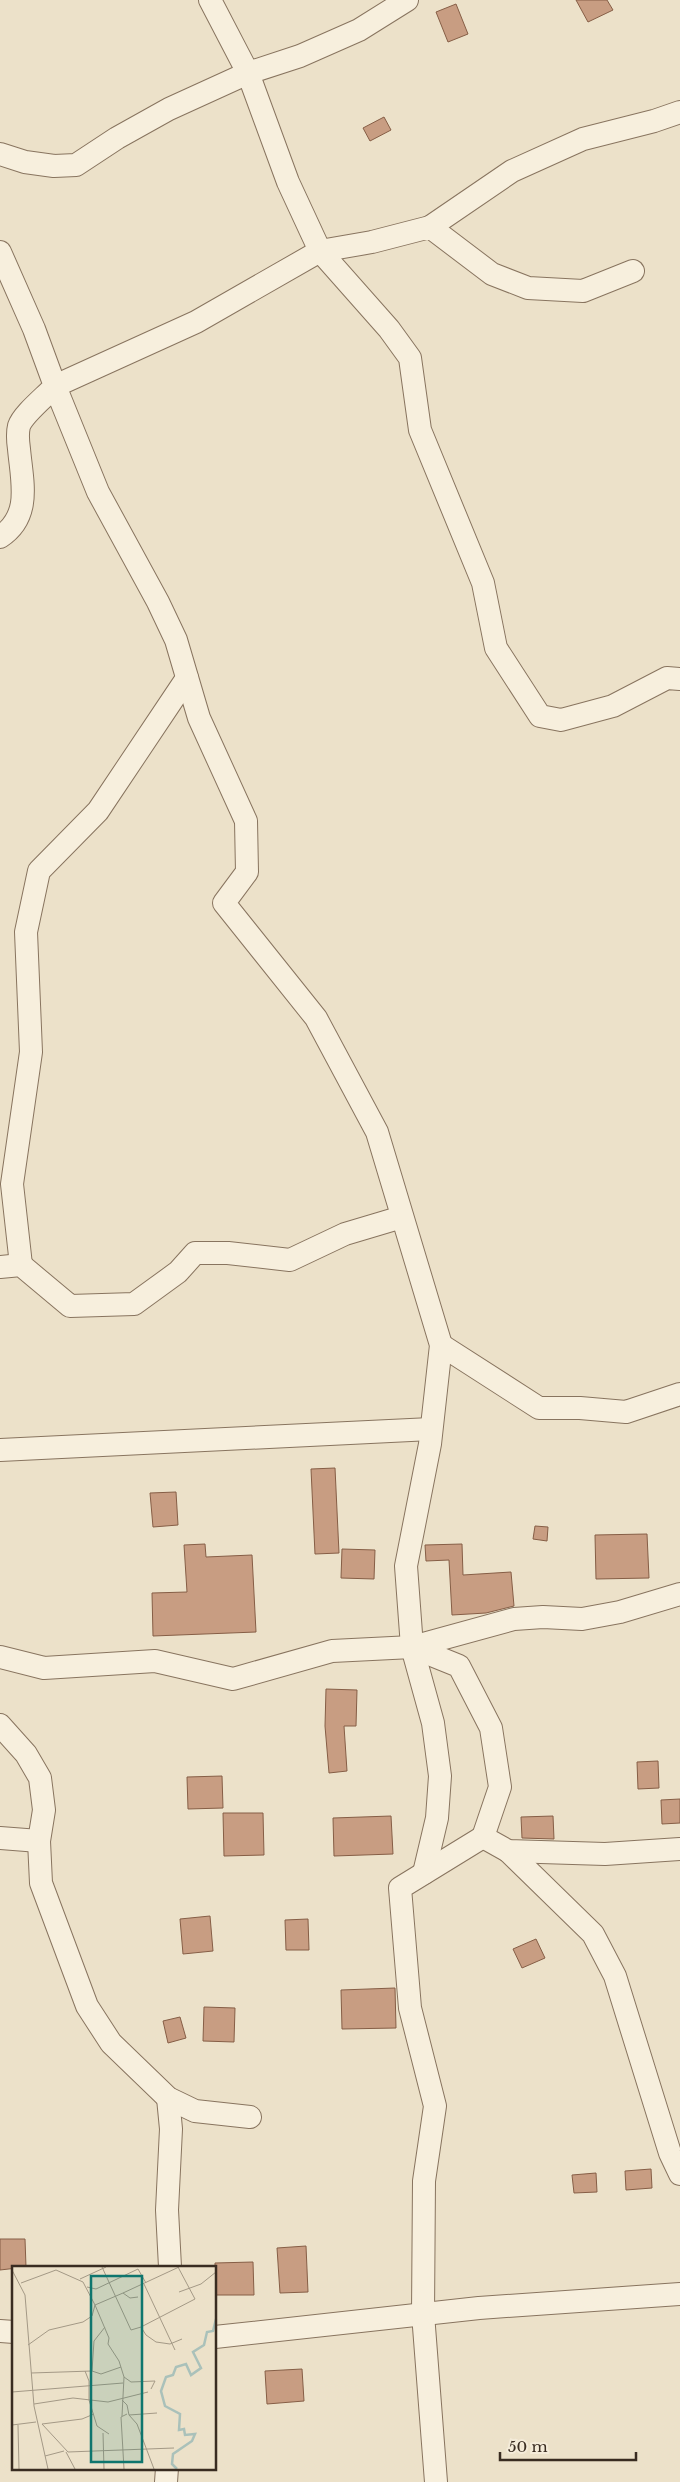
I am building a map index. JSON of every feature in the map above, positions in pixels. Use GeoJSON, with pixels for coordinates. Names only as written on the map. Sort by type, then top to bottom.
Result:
{"type":"FeatureCollection","features":[{"type":"Feature","properties":{"kind":"street"},"geometry":{"type":"LineString","coordinates":[[210,0],[248,72],[288,182],[320,251],[389,329],[410,358],[420,430],[483,583],[496,648],[540,716],[561,720],[614,706],[676,675]]}},
{"type":"Feature","properties":{"kind":"street"},"geometry":{"type":"LineString","coordinates":[[0,154],[25,162],[54,166],[76,165],[116,138],[169,109],[248,72],[300,56],[360,30],[408,0]]}},
{"type":"Feature","properties":{"kind":"street"},"geometry":{"type":"LineString","coordinates":[[0,537],[12,529],[22,510],[23,494],[17,436],[19,424],[55,386],[196,322],[320,251],[372,242],[430,227],[512,171],[583,139],[654,121],[680,112]]}},
{"type":"Feature","properties":{"kind":"street"},"geometry":{"type":"LineString","coordinates":[[430,227],[492,274],[528,288],[583,291],[633,271]]}},
{"type":"Feature","properties":{"kind":"street"},"geometry":{"type":"LineString","coordinates":[[0,252],[34,329],[98,492],[158,602],[176,640],[199,718],[246,821],[247,872],[224,903],[316,1018],[377,1132],[440,1346],[432,1428],[406,1566],[412,1647],[433,1723],[440,1776],[437,1818],[424,1873]]}},
{"type":"Feature","properties":{"kind":"street"},"geometry":{"type":"LineString","coordinates":[[187,678],[98,812],[39,871],[26,932],[31,1052],[12,1184],[10,1266],[70,1306],[134,1304],[178,1272],[195,1253],[228,1253],[290,1260],[345,1234],[402,1217]]}},
{"type":"Feature","properties":{"kind":"street"},"geometry":{"type":"LineString","coordinates":[[440,1346],[539,1408],[580,1408],[626,1412],[680,1394]]}},
{"type":"Feature","properties":{"kind":"street"},"geometry":{"type":"LineString","coordinates":[[0,1450],[432,1428]]}},
{"type":"Feature","properties":{"kind":"street"},"geometry":{"type":"LineString","coordinates":[[0,1658],[44,1668],[155,1661],[233,1679],[332,1651],[412,1647],[514,1619],[543,1617],[582,1619],[620,1612],[680,1594]]}},
{"type":"Feature","properties":{"kind":"street"},"geometry":{"type":"LineString","coordinates":[[412,1647],[459,1666],[492,1728],[500,1787],[483,1837],[400,1888],[410,2008],[435,2106],[424,2181],[423,2314],[436,2482]]}},
{"type":"Feature","properties":{"kind":"street"},"geometry":{"type":"LineString","coordinates":[[0,1725],[26,1754],[40,1778],[44,1810],[39,1841],[41,1883],[87,2006],[112,2043],[168,2098],[195,2111],[250,2117]]}},
{"type":"Feature","properties":{"kind":"street"},"geometry":{"type":"LineString","coordinates":[[483,1837],[508,1851],[593,1934],[615,1976],[670,2153],[680,2174]]}},
{"type":"Feature","properties":{"kind":"street"},"geometry":{"type":"LineString","coordinates":[[0,1838],[39,1841]]}},
{"type":"Feature","properties":{"kind":"street"},"geometry":{"type":"LineString","coordinates":[[508,1851],[597,1854],[680,1849]]}},
{"type":"Feature","properties":{"kind":"street"},"geometry":{"type":"LineString","coordinates":[[168,2098],[170,2129],[167,2210],[170,2266]]}},
{"type":"Feature","properties":{"kind":"street"},"geometry":{"type":"LineString","coordinates":[[216,2337],[479,2308],[680,2294]]}},
{"type":"Feature","properties":{"kind":"building"},"geometry":{"type":"Polygon","coordinates":[[[576,0],[607,0],[613,10],[588,22],[576,0]]]}},
{"type":"Feature","properties":{"kind":"building"},"geometry":{"type":"Polygon","coordinates":[[[456,4],[468,34],[448,42],[436,12],[456,4]]]}},
{"type":"Feature","properties":{"kind":"building"},"geometry":{"type":"Polygon","coordinates":[[[384,117],[391,130],[370,141],[363,128],[384,117]]]}},
{"type":"Feature","properties":{"kind":"building"},"geometry":{"type":"Polygon","coordinates":[[[335,1468],[339,1553],[315,1554],[311,1469],[335,1468]]]}},
{"type":"Feature","properties":{"kind":"building"},"geometry":{"type":"Polygon","coordinates":[[[176,1492],[178,1525],[153,1527],[150,1493],[176,1492]]]}},
{"type":"Feature","properties":{"kind":"building"},"geometry":{"type":"Polygon","coordinates":[[[535,1526],[548,1527],[547,1541],[533,1539],[535,1526]]]}},
{"type":"Feature","properties":{"kind":"building"},"geometry":{"type":"Polygon","coordinates":[[[647,1534],[649,1578],[596,1579],[595,1535],[647,1534]]]}},
{"type":"Feature","properties":{"kind":"building"},"geometry":{"type":"Polygon","coordinates":[[[205,1544],[206,1557],[252,1555],[256,1632],[153,1636],[152,1593],[187,1592],[184,1545],[205,1544]]]}},
{"type":"Feature","properties":{"kind":"building"},"geometry":{"type":"Polygon","coordinates":[[[462,1544],[463,1575],[511,1572],[514,1606],[486,1613],[452,1615],[449,1560],[426,1561],[425,1545],[462,1544]]]}},
{"type":"Feature","properties":{"kind":"building"},"geometry":{"type":"Polygon","coordinates":[[[342,1549],[375,1550],[374,1579],[341,1578],[342,1549]]]}},
{"type":"Feature","properties":{"kind":"building"},"geometry":{"type":"Polygon","coordinates":[[[326,1689],[357,1690],[356,1726],[344,1726],[347,1771],[329,1773],[325,1726],[326,1689]]]}},
{"type":"Feature","properties":{"kind":"building"},"geometry":{"type":"Polygon","coordinates":[[[658,1761],[659,1788],[638,1789],[637,1762],[658,1761]]]}},
{"type":"Feature","properties":{"kind":"building"},"geometry":{"type":"Polygon","coordinates":[[[222,1776],[223,1808],[188,1809],[187,1777],[222,1776]]]}},
{"type":"Feature","properties":{"kind":"building"},"geometry":{"type":"Polygon","coordinates":[[[680,1799],[680,1823],[662,1824],[661,1800],[680,1799]]]}},
{"type":"Feature","properties":{"kind":"building"},"geometry":{"type":"Polygon","coordinates":[[[223,1813],[263,1813],[264,1855],[224,1856],[223,1813]]]}},
{"type":"Feature","properties":{"kind":"building"},"geometry":{"type":"Polygon","coordinates":[[[391,1816],[393,1854],[334,1856],[333,1818],[391,1816]]]}},
{"type":"Feature","properties":{"kind":"building"},"geometry":{"type":"Polygon","coordinates":[[[553,1816],[554,1839],[522,1838],[521,1817],[553,1816]]]}},
{"type":"Feature","properties":{"kind":"building"},"geometry":{"type":"Polygon","coordinates":[[[210,1916],[213,1951],[183,1954],[180,1919],[210,1916]]]}},
{"type":"Feature","properties":{"kind":"building"},"geometry":{"type":"Polygon","coordinates":[[[308,1919],[309,1950],[286,1950],[285,1920],[308,1919]]]}},
{"type":"Feature","properties":{"kind":"building"},"geometry":{"type":"Polygon","coordinates":[[[536,1939],[545,1958],[522,1968],[513,1949],[536,1939]]]}},
{"type":"Feature","properties":{"kind":"building"},"geometry":{"type":"Polygon","coordinates":[[[395,1988],[396,2028],[342,2029],[341,1990],[395,1988]]]}},
{"type":"Feature","properties":{"kind":"building"},"geometry":{"type":"Polygon","coordinates":[[[204,2007],[235,2008],[234,2042],[203,2041],[204,2007]]]}},
{"type":"Feature","properties":{"kind":"building"},"geometry":{"type":"Polygon","coordinates":[[[180,2017],[186,2038],[168,2043],[163,2021],[180,2017]]]}},
{"type":"Feature","properties":{"kind":"building"},"geometry":{"type":"Polygon","coordinates":[[[651,2169],[652,2188],[626,2190],[625,2171],[651,2169]]]}},
{"type":"Feature","properties":{"kind":"building"},"geometry":{"type":"Polygon","coordinates":[[[596,2173],[597,2192],[574,2193],[572,2175],[596,2173]]]}},
{"type":"Feature","properties":{"kind":"building"},"geometry":{"type":"Polygon","coordinates":[[[0,2239],[25,2239],[26,2266],[12,2266],[12,2269],[0,2270],[0,2239]]]}},
{"type":"Feature","properties":{"kind":"building"},"geometry":{"type":"Polygon","coordinates":[[[306,2246],[308,2292],[280,2293],[277,2248],[306,2246]]]}},
{"type":"Feature","properties":{"kind":"building"},"geometry":{"type":"Polygon","coordinates":[[[253,2262],[254,2295],[216,2295],[215,2263],[253,2262]]]}},
{"type":"Feature","properties":{"kind":"building"},"geometry":{"type":"Polygon","coordinates":[[[302,2369],[304,2401],[267,2404],[265,2371],[302,2369]]]}}]}
